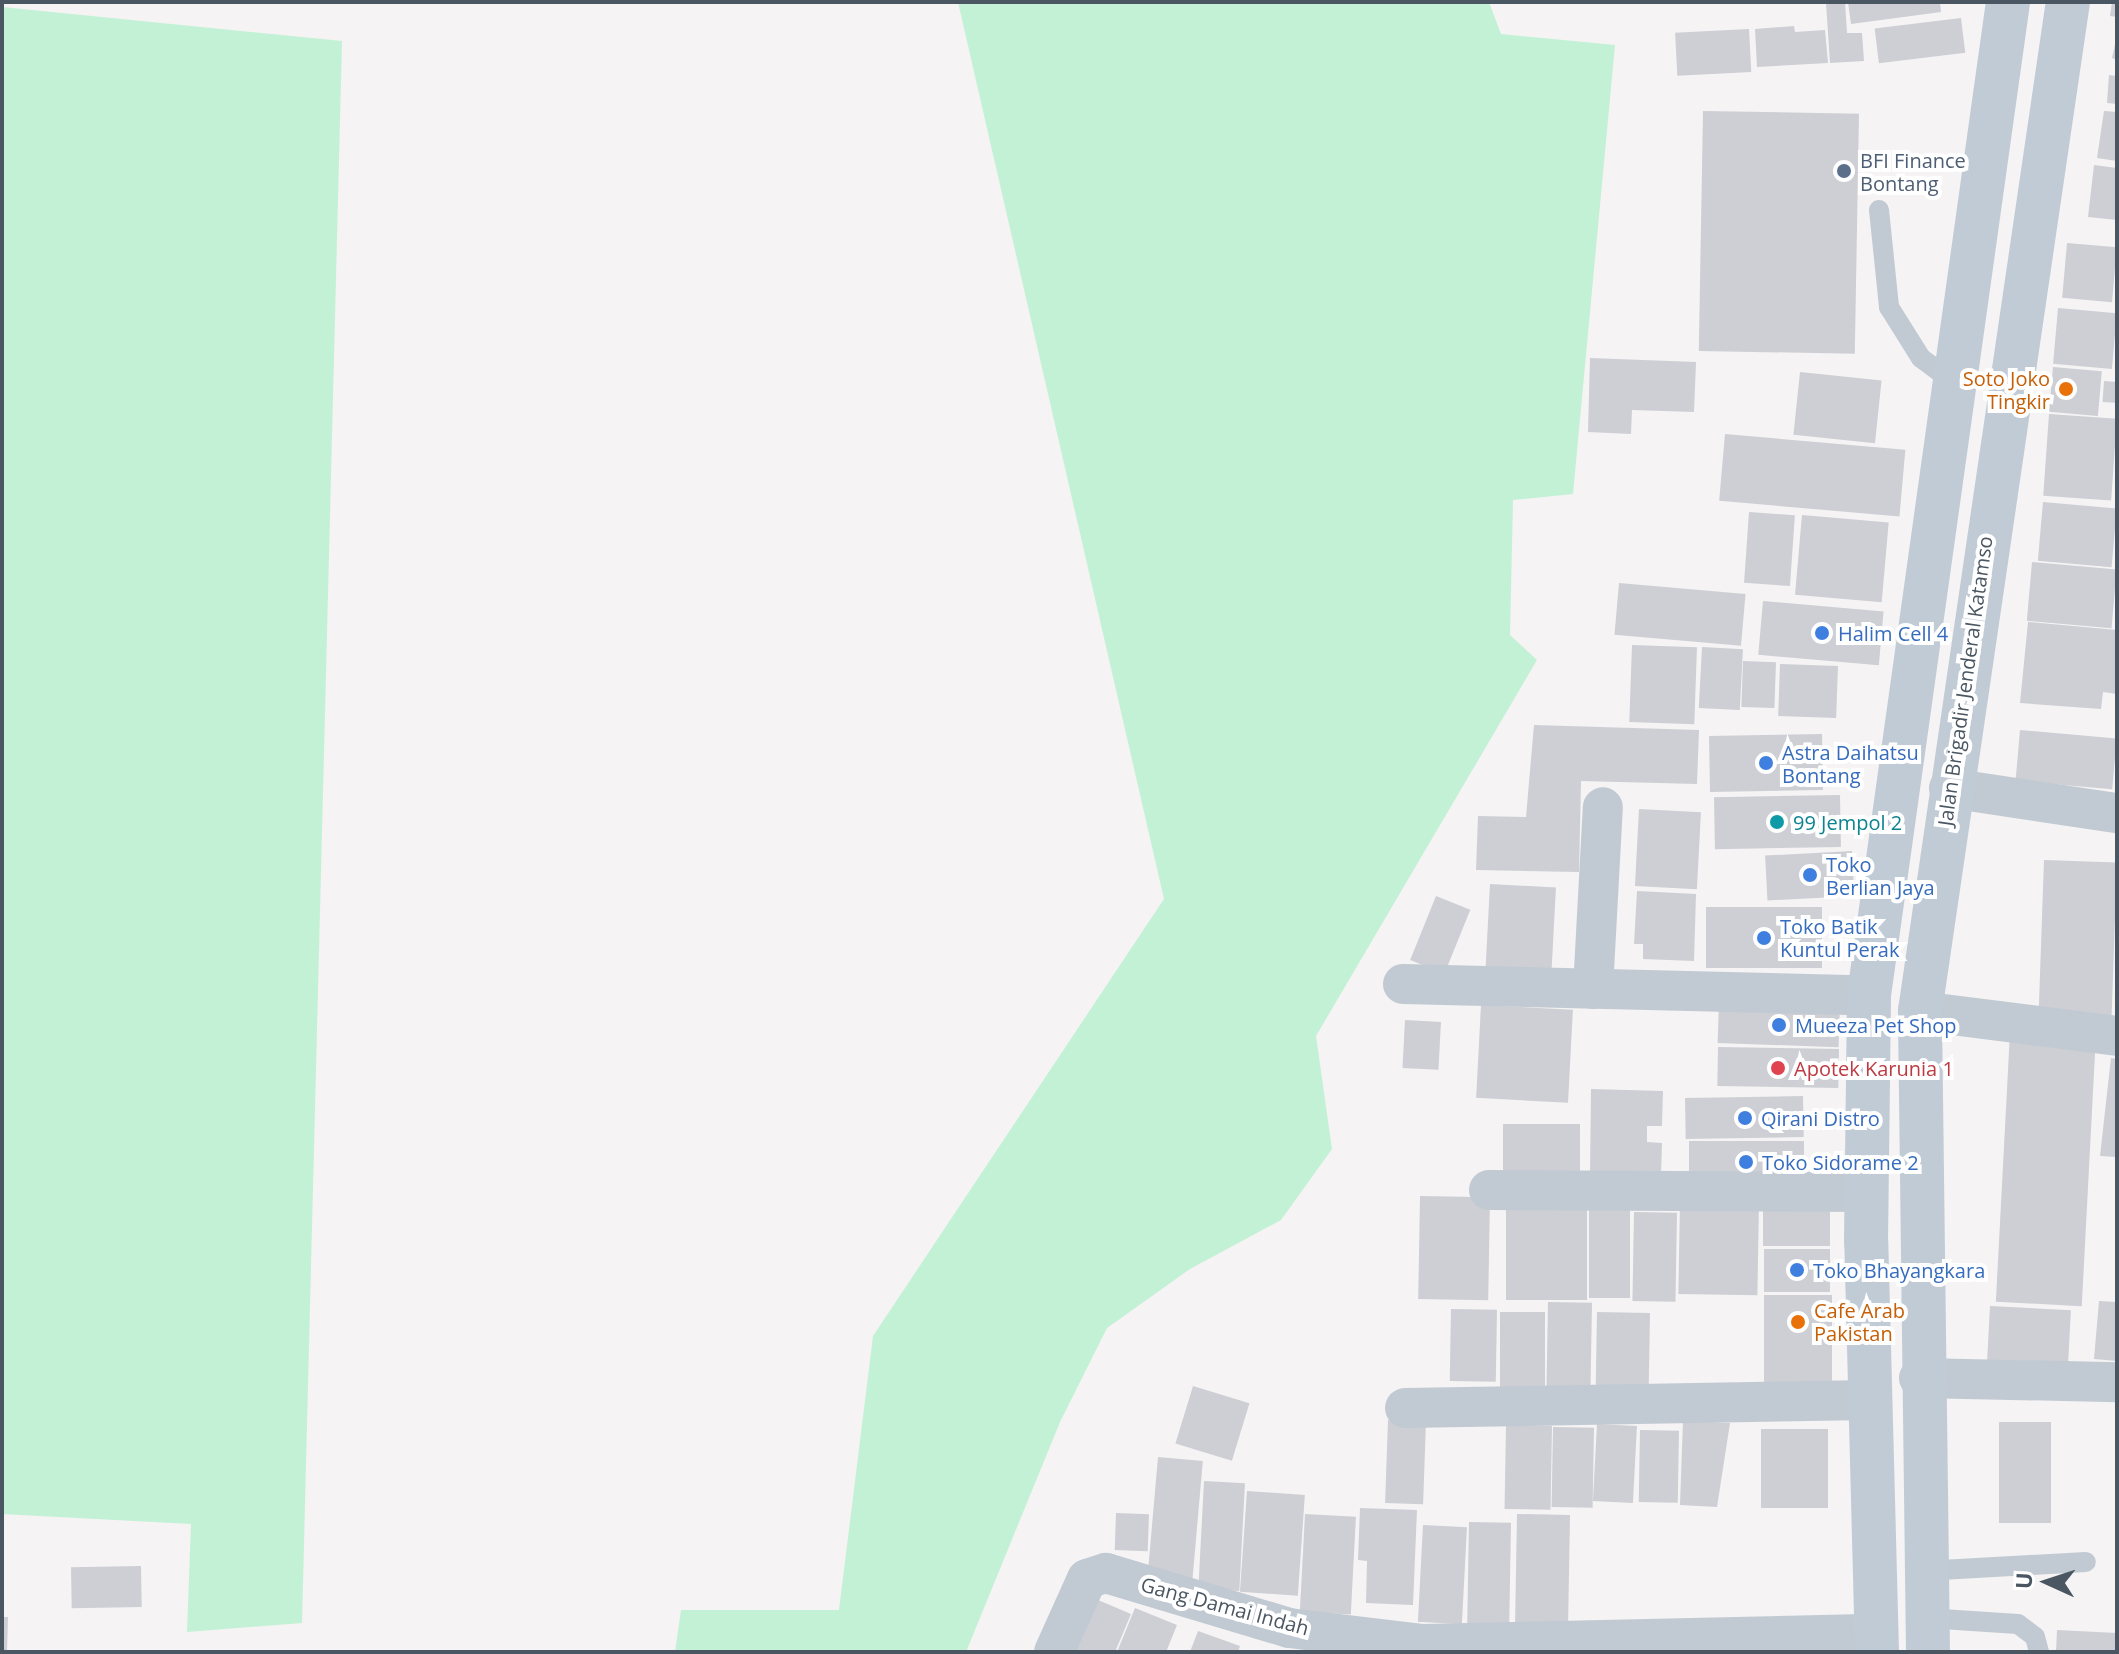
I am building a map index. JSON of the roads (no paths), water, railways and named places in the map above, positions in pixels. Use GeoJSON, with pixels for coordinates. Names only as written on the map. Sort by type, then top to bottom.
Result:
{"type":"FeatureCollection","features":[{"type":"Feature","properties":{"kind":"main road"},"geometry":{"type":"LineString","coordinates":[[1876,1643],[1866,1192],[1869,995],[1921,605],[1956,384],[2008,2]]}},
{"type":"Feature","properties":{"kind":"main road","name":"Jalan Brigadir Jenderal Katamso"},"geometry":{"type":"LineString","coordinates":[[1927,1635],[1919,1378],[1920,1011],[1949,788],[2068,2]]}},
{"type":"Feature","properties":{"kind":"main road"},"geometry":{"type":"LineString","coordinates":[[1921,605],[1975,611]]}},
{"type":"Feature","properties":{"kind":"street"},"geometry":{"type":"LineString","coordinates":[[1949,788],[2117,813]]}},
{"type":"Feature","properties":{"kind":"street"},"geometry":{"type":"LineString","coordinates":[[1593,989],[1603,807]]}},
{"type":"Feature","properties":{"kind":"street"},"geometry":{"type":"LineString","coordinates":[[1403,984],[1869,995]]}},
{"type":"Feature","properties":{"kind":"street"},"geometry":{"type":"LineString","coordinates":[[1920,1011],[2117,1036]]}},
{"type":"Feature","properties":{"kind":"street"},"geometry":{"type":"LineString","coordinates":[[1489,1190],[1866,1192]]}},
{"type":"Feature","properties":{"kind":"street"},"geometry":{"type":"LineString","coordinates":[[1919,1378],[2117,1382]]}},
{"type":"Feature","properties":{"kind":"street"},"geometry":{"type":"LineString","coordinates":[[1405,1408],[1870,1400]]}},
{"type":"Feature","properties":{"kind":"street","name":"Gang Damai Indah"},"geometry":{"type":"LineString","coordinates":[[1054,1652],[1087,1579],[1106,1573],[1284,1640],[1422,1648],[1876,1643]]}},
{"type":"Feature","properties":{"kind":"lane"},"geometry":{"type":"LineString","coordinates":[[1879,210],[1889,307],[1921,358],[1956,384]]}},
{"type":"Feature","properties":{"kind":"lane"},"geometry":{"type":"LineString","coordinates":[[1923,1571],[2086,1562]]}},
{"type":"Feature","properties":{"kind":"lane"},"geometry":{"type":"LineString","coordinates":[[1927,1635],[2018,1624],[2035,1637],[2039,1652]]}},
{"type":"Feature","properties":{"kind":"place","name":"BFI Finance Bontang"},"geometry":{"type":"Point","coordinates":[1844,171]}},
{"type":"Feature","properties":{"kind":"place","name":"Soto Joko Tingkir"},"geometry":{"type":"Point","coordinates":[2066,389]}},
{"type":"Feature","properties":{"kind":"place","name":"Halim Cell 4"},"geometry":{"type":"Point","coordinates":[1822,633]}},
{"type":"Feature","properties":{"kind":"place","name":"Astra Daihatsu Bontang"},"geometry":{"type":"Point","coordinates":[1766,763]}},
{"type":"Feature","properties":{"kind":"place","name":"99 Jempol 2"},"geometry":{"type":"Point","coordinates":[1777,822]}},
{"type":"Feature","properties":{"kind":"place","name":"Toko Berlian Jaya"},"geometry":{"type":"Point","coordinates":[1810,875]}},
{"type":"Feature","properties":{"kind":"place","name":"Toko Batik Kuntul Perak"},"geometry":{"type":"Point","coordinates":[1764,938]}},
{"type":"Feature","properties":{"kind":"place","name":"Mueeza Pet Shop"},"geometry":{"type":"Point","coordinates":[1779,1025]}},
{"type":"Feature","properties":{"kind":"place","name":"Apotek Karunia 1"},"geometry":{"type":"Point","coordinates":[1778,1068]}},
{"type":"Feature","properties":{"kind":"place","name":"Qirani Distro"},"geometry":{"type":"Point","coordinates":[1745,1118]}},
{"type":"Feature","properties":{"kind":"place","name":"Toko Sidorame 2"},"geometry":{"type":"Point","coordinates":[1746,1162]}},
{"type":"Feature","properties":{"kind":"place","name":"Toko Bhayangkara"},"geometry":{"type":"Point","coordinates":[1797,1270]}},
{"type":"Feature","properties":{"kind":"place","name":"Cafe Arab Pakistan"},"geometry":{"type":"Point","coordinates":[1798,1322]}}]}
